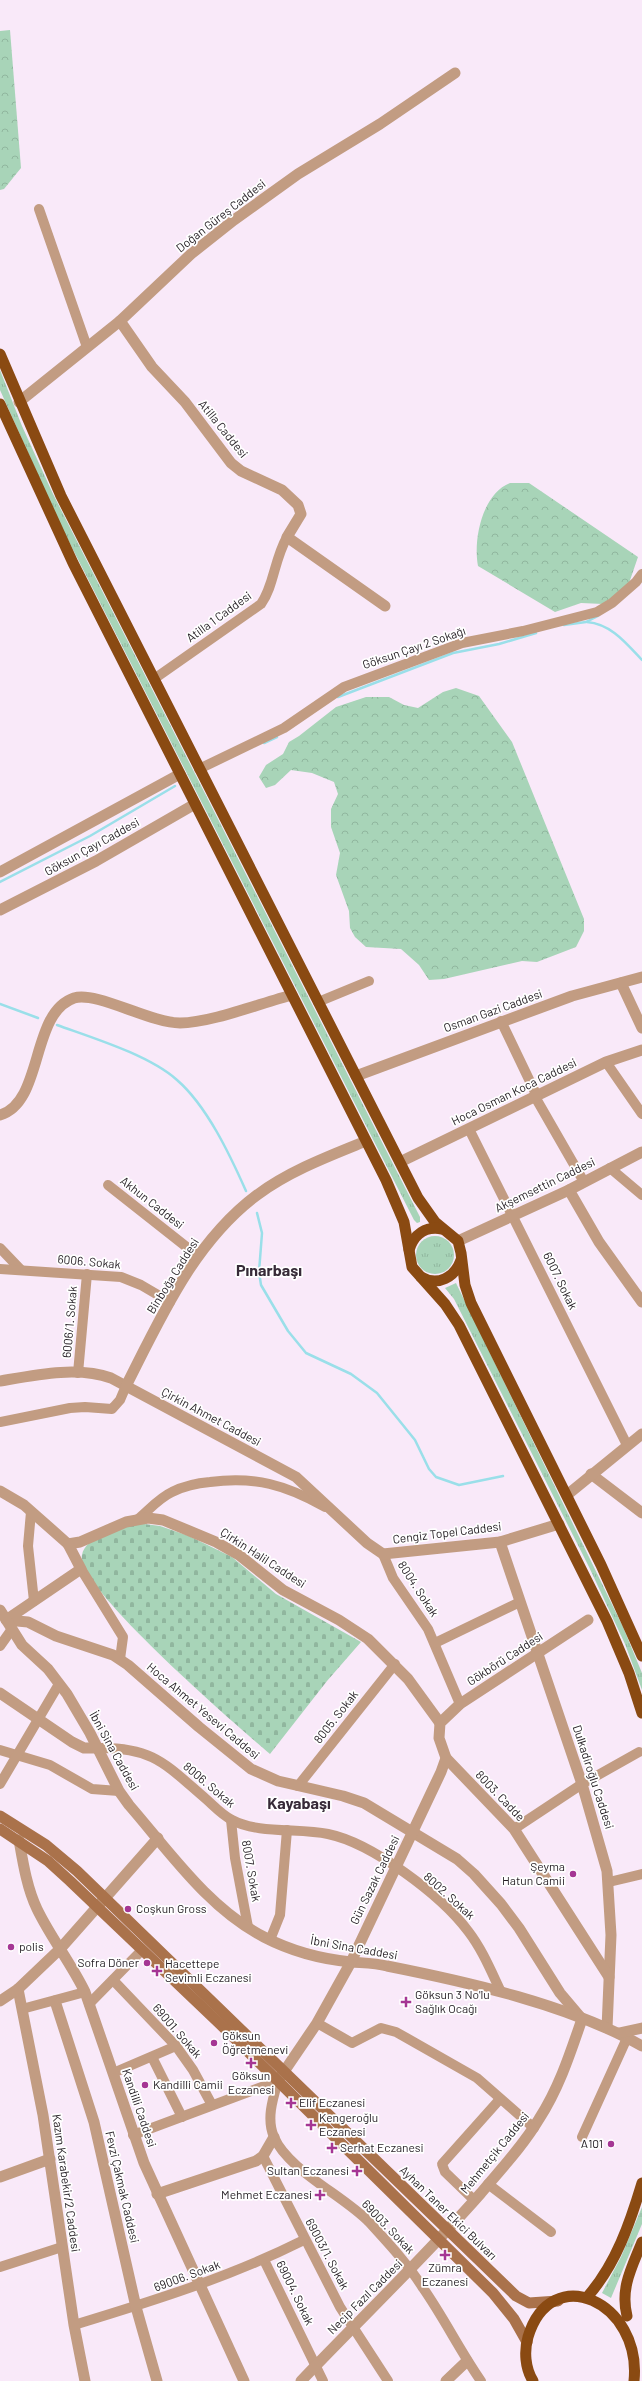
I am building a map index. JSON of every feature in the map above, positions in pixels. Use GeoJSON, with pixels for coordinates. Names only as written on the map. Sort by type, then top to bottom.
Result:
{"type":"FeatureCollection","features":[{"type":"Feature","properties":{"kind":"highway"},"geometry":{"type":"LineString","coordinates":[[0,354],[19,402],[61,496],[400,1162],[424,1208],[442,1229],[458,1241],[465,1285],[471,1303],[618,1600],[642,1656]]}},
{"type":"Feature","properties":{"kind":"highway"},"geometry":{"type":"LineString","coordinates":[[0,404],[73,563],[397,1203],[404,1222],[412,1267],[456,1319],[613,1634],[642,1713]]}},
{"type":"Feature","properties":{"kind":"highway"},"geometry":{"type":"LineString","coordinates":[[409,1250],[413,1240],[419,1234],[431,1228],[442,1229]]}},
{"type":"Feature","properties":{"kind":"highway"},"geometry":{"type":"LineString","coordinates":[[419,1276],[431,1280],[443,1280],[454,1273],[461,1260]]}},
{"type":"Feature","properties":{"kind":"highway"},"geometry":{"type":"LineString","coordinates":[[588,2296],[601,2282],[613,2262],[642,2183]]}},
{"type":"Feature","properties":{"kind":"highway"},"geometry":{"type":"LineString","coordinates":[[637,2378],[641,2358],[639,2339],[627,2316],[624,2292],[642,2242]]}},
{"type":"Feature","properties":{"kind":"highway"},"geometry":{"type":"LineString","coordinates":[[532,2380],[526,2361],[527,2342],[538,2317],[560,2300],[588,2296],[606,2300],[627,2316]]}},
{"type":"Feature","properties":{"kind":"main road","name":"Ayhan Taner Ekici Bulvarı"},"geometry":{"type":"LineString","coordinates":[[0,1816],[57,1853],[285,2071],[447,2231],[523,2301],[536,2304],[560,2300]]}},
{"type":"Feature","properties":{"kind":"main road","name":"Ayhan Taner Ekici Bulvarı"},"geometry":{"type":"LineString","coordinates":[[0,1829],[18,1840],[57,1869],[278,2081],[505,2306],[527,2342]]}},
{"type":"Feature","properties":{"kind":"street","name":"Doğan Güreş Caddesi"},"geometry":{"type":"LineString","coordinates":[[19,402],[120,321],[191,254],[234,220],[298,174],[392,116],[455,73]]}},
{"type":"Feature","properties":{"kind":"street"},"geometry":{"type":"LineString","coordinates":[[38,209],[87,347]]}},
{"type":"Feature","properties":{"kind":"street","name":"Atilla Caddesi"},"geometry":{"type":"LineString","coordinates":[[120,321],[158,376],[185,402],[236,468],[276,486],[298,506],[301,514],[287,537]]}},
{"type":"Feature","properties":{"kind":"street"},"geometry":{"type":"LineString","coordinates":[[287,537],[385,606]]}},
{"type":"Feature","properties":{"kind":"street","name":"Atilla 1 Caddesi"},"geometry":{"type":"LineString","coordinates":[[154,680],[261,604],[266,598],[278,554],[287,537]]}},
{"type":"Feature","properties":{"kind":"street","name":"Göksun Çayı 2 Sokağı"},"geometry":{"type":"LineString","coordinates":[[199,769],[284,728],[344,687],[462,643],[523,631],[597,612],[626,590],[642,574]]}},
{"type":"Feature","properties":{"kind":"street","name":"Göksun Çayı Caddesi"},"geometry":{"type":"LineString","coordinates":[[0,872],[180,774]]}},
{"type":"Feature","properties":{"kind":"street","name":"Göksun Çayı Caddesi"},"geometry":{"type":"LineString","coordinates":[[0,910],[96,861],[195,804]]}},
{"type":"Feature","properties":{"kind":"street","name":"Osman Gazi Caddesi"},"geometry":{"type":"LineString","coordinates":[[356,1076],[501,1021],[572,996],[642,977]]}},
{"type":"Feature","properties":{"kind":"street"},"geometry":{"type":"LineString","coordinates":[[318,1002],[369,981]]}},
{"type":"Feature","properties":{"kind":"street"},"geometry":{"type":"LineString","coordinates":[[621,983],[642,1028]]}},
{"type":"Feature","properties":{"kind":"street"},"geometry":{"type":"LineString","coordinates":[[0,1115],[9,1110],[22,1097],[52,1018],[62,1006],[74,998],[95,999],[150,1018],[180,1023],[205,1019],[292,994]]}},
{"type":"Feature","properties":{"kind":"street"},"geometry":{"type":"LineString","coordinates":[[501,1021],[535,1095],[584,1182]]}},
{"type":"Feature","properties":{"kind":"street","name":"Hoca Osman Koca Caddesi"},"geometry":{"type":"LineString","coordinates":[[400,1162],[535,1095],[606,1062],[642,1050]]}},
{"type":"Feature","properties":{"kind":"street"},"geometry":{"type":"LineString","coordinates":[[606,1062],[642,1114]]}},
{"type":"Feature","properties":{"kind":"street","name":"6007. Sokak"},"geometry":{"type":"LineString","coordinates":[[469,1129],[627,1445]]}},
{"type":"Feature","properties":{"kind":"street","name":"Binboğa Caddesi"},"geometry":{"type":"LineString","coordinates":[[126,1386],[170,1302],[198,1256],[226,1222],[262,1191],[293,1173],[366,1141]]}},
{"type":"Feature","properties":{"kind":"street","name":"Akşemsettin Caddesi"},"geometry":{"type":"LineString","coordinates":[[458,1241],[569,1190],[642,1152]]}},
{"type":"Feature","properties":{"kind":"street"},"geometry":{"type":"LineString","coordinates":[[610,1168],[642,1195]]}},
{"type":"Feature","properties":{"kind":"street","name":"Akhun Caddesi"},"geometry":{"type":"LineString","coordinates":[[108,1185],[198,1256]]}},
{"type":"Feature","properties":{"kind":"street"},"geometry":{"type":"LineString","coordinates":[[569,1190],[599,1242],[642,1302]]}},
{"type":"Feature","properties":{"kind":"street"},"geometry":{"type":"LineString","coordinates":[[0,1248],[21,1270]]}},
{"type":"Feature","properties":{"kind":"street","name":"6006. Sokak"},"geometry":{"type":"LineString","coordinates":[[0,1269],[112,1275],[131,1280],[170,1302]]}},
{"type":"Feature","properties":{"kind":"street","name":"6006/1. Sokak"},"geometry":{"type":"LineString","coordinates":[[78,1373],[87,1274]]}},
{"type":"Feature","properties":{"kind":"street","name":"Çirkin Ahmet Caddesi"},"geometry":{"type":"LineString","coordinates":[[0,1380],[30,1376],[78,1373],[102,1375],[126,1386],[286,1471],[305,1484],[335,1513],[382,1554]]}},
{"type":"Feature","properties":{"kind":"street"},"geometry":{"type":"LineString","coordinates":[[0,1422],[70,1408],[85,1407],[112,1409],[120,1400],[126,1386]]}},
{"type":"Feature","properties":{"kind":"street"},"geometry":{"type":"LineString","coordinates":[[567,1495],[642,1434]]}},
{"type":"Feature","properties":{"kind":"street"},"geometry":{"type":"LineString","coordinates":[[591,1474],[642,1513]]}},
{"type":"Feature","properties":{"kind":"street"},"geometry":{"type":"LineString","coordinates":[[138,1519],[163,1497],[184,1487],[238,1479],[261,1481],[275,1485],[311,1499],[335,1513]]}},
{"type":"Feature","properties":{"kind":"street"},"geometry":{"type":"LineString","coordinates":[[0,1491],[15,1499],[68,1544],[81,1570],[123,1637],[120,1659]]}},
{"type":"Feature","properties":{"kind":"street"},"geometry":{"type":"LineString","coordinates":[[31,1512],[28,1546],[34,1601]]}},
{"type":"Feature","properties":{"kind":"street","name":"Çirkin Halil Caddesi"},"geometry":{"type":"LineString","coordinates":[[68,1544],[80,1542],[105,1530],[138,1519],[163,1520],[193,1531],[228,1549],[283,1590],[355,1630],[395,1664],[440,1723]]}},
{"type":"Feature","properties":{"kind":"street","name":"Cengiz Topel Caddesi"},"geometry":{"type":"LineString","coordinates":[[382,1554],[500,1542],[559,1524]]}},
{"type":"Feature","properties":{"kind":"street","name":"Dulkadiroğlu Caddesi"},"geometry":{"type":"LineString","coordinates":[[500,1542],[582,1784],[599,1838],[609,1882],[611,1935],[607,2028]]}},
{"type":"Feature","properties":{"kind":"street","name":"8004. Sokak"},"geometry":{"type":"LineString","coordinates":[[382,1554],[393,1578],[424,1621],[435,1643],[460,1704]]}},
{"type":"Feature","properties":{"kind":"street"},"geometry":{"type":"LineString","coordinates":[[0,1646],[6,1620],[81,1570]]}},
{"type":"Feature","properties":{"kind":"street"},"geometry":{"type":"LineString","coordinates":[[435,1643],[520,1602]]}},
{"type":"Feature","properties":{"kind":"street","name":"Hoca Ahmet Yesevi Caddesi"},"geometry":{"type":"LineString","coordinates":[[6,1620],[28,1622],[56,1636],[100,1650],[120,1659],[199,1728],[251,1769],[270,1778],[354,1799],[413,1832],[456,1859],[486,1886],[519,1928],[560,1993],[582,2019]]}},
{"type":"Feature","properties":{"kind":"street","name":"İbni Sina Caddesi"},"geometry":{"type":"LineString","coordinates":[[6,1620],[22,1645],[48,1669],[60,1684],[98,1748],[119,1791],[158,1838],[219,1906],[248,1927],[270,1940],[303,1952],[351,1962],[385,1966],[501,1992],[607,2028],[642,2046]]}},
{"type":"Feature","properties":{"kind":"street","name":"Gökbörü Caddesi"},"geometry":{"type":"LineString","coordinates":[[440,1723],[460,1704],[588,1620]]}},
{"type":"Feature","properties":{"kind":"street","name":"8005. Sokak"},"geometry":{"type":"LineString","coordinates":[[298,1786],[395,1664]]}},
{"type":"Feature","properties":{"kind":"street"},"geometry":{"type":"LineString","coordinates":[[0,1784],[60,1684]]}},
{"type":"Feature","properties":{"kind":"street"},"geometry":{"type":"LineString","coordinates":[[0,1693],[38,1721],[78,1746],[84,1748],[98,1748]]}},
{"type":"Feature","properties":{"kind":"street"},"geometry":{"type":"LineString","coordinates":[[440,1723],[439,1738],[446,1758]]}},
{"type":"Feature","properties":{"kind":"street","name":"8006. Sokak"},"geometry":{"type":"LineString","coordinates":[[98,1748],[124,1748],[150,1755],[173,1771],[231,1820],[247,1825],[338,1837],[360,1845],[396,1867]]}},
{"type":"Feature","properties":{"kind":"street"},"geometry":{"type":"LineString","coordinates":[[0,1750],[50,1765],[92,1789],[119,1791]]}},
{"type":"Feature","properties":{"kind":"street"},"geometry":{"type":"LineString","coordinates":[[514,1829],[582,1784],[639,1752]]}},
{"type":"Feature","properties":{"kind":"street","name":"8003. Cadde"},"geometry":{"type":"LineString","coordinates":[[446,1758],[514,1829],[609,1977]]}},
{"type":"Feature","properties":{"kind":"street","name":"Gün Sazak Caddesi"},"geometry":{"type":"LineString","coordinates":[[278,2081],[317,2023],[351,1962],[413,1832],[446,1758]]}},
{"type":"Feature","properties":{"kind":"street","name":"8007. Sokak"},"geometry":{"type":"LineString","coordinates":[[231,1820],[235,1858],[248,1927]]}},
{"type":"Feature","properties":{"kind":"street"},"geometry":{"type":"LineString","coordinates":[[270,1940],[280,1915],[287,1830]]}},
{"type":"Feature","properties":{"kind":"street"},"geometry":{"type":"LineString","coordinates":[[0,2001],[18,1989],[60,1949],[158,1838]]}},
{"type":"Feature","properties":{"kind":"street","name":"Kandilli Caddesi"},"geometry":{"type":"LineString","coordinates":[[18,1840],[31,1895],[49,1931],[85,1992],[133,2135],[157,2194],[244,2381]]}},
{"type":"Feature","properties":{"kind":"street","name":"8002. Sokak"},"geometry":{"type":"LineString","coordinates":[[396,1867],[431,1895],[468,1930],[483,1954],[501,1992]]}},
{"type":"Feature","properties":{"kind":"street"},"geometry":{"type":"LineString","coordinates":[[609,1882],[642,1874]]}},
{"type":"Feature","properties":{"kind":"street"},"geometry":{"type":"LineString","coordinates":[[90,2004],[142,1950]]}},
{"type":"Feature","properties":{"kind":"street","name":"69001. Sokak"},"geometry":{"type":"LineString","coordinates":[[113,1980],[176,2046],[193,2070],[212,2105]]}},
{"type":"Feature","properties":{"kind":"street","name":"Kazım Karabekir/2 Caddesi"},"geometry":{"type":"LineString","coordinates":[[18,1989],[50,2159],[74,2325],[85,2381]]}},
{"type":"Feature","properties":{"kind":"street"},"geometry":{"type":"LineString","coordinates":[[22,2009],[85,1992]]}},
{"type":"Feature","properties":{"kind":"street","name":"Fevzi Çakmak Caddesi"},"geometry":{"type":"LineString","coordinates":[[55,2001],[94,2122],[136,2307],[157,2381]]}},
{"type":"Feature","properties":{"kind":"street","name":"Mehmetçik Caddesi"},"geometry":{"type":"LineString","coordinates":[[447,2231],[534,2128],[553,2096],[564,2071],[582,2019]]}},
{"type":"Feature","properties":{"kind":"street"},"geometry":{"type":"LineString","coordinates":[[317,2023],[352,2043],[381,2028],[391,2029],[471,2073],[534,2128]]}},
{"type":"Feature","properties":{"kind":"street"},"geometry":{"type":"LineString","coordinates":[[582,2137],[623,2035],[642,2028]]}},
{"type":"Feature","properties":{"kind":"street"},"geometry":{"type":"LineString","coordinates":[[113,2073],[176,2046]]}},
{"type":"Feature","properties":{"kind":"street"},"geometry":{"type":"LineString","coordinates":[[152,2057],[182,2117]]}},
{"type":"Feature","properties":{"kind":"street"},"geometry":{"type":"LineString","coordinates":[[133,2135],[278,2081]]}},
{"type":"Feature","properties":{"kind":"street"},"geometry":{"type":"LineString","coordinates":[[157,2194],[256,2161],[263,2156],[274,2137],[271,2122],[271,2107],[278,2081]]}},
{"type":"Feature","properties":{"kind":"street"},"geometry":{"type":"LineString","coordinates":[[474,2200],[445,2172],[442,2164],[500,2098]]}},
{"type":"Feature","properties":{"kind":"street","name":"69003. Sokak"},"geometry":{"type":"LineString","coordinates":[[274,2137],[301,2168],[368,2221],[411,2270],[481,2381]]}},
{"type":"Feature","properties":{"kind":"street","name":"69003/1. Sokak"},"geometry":{"type":"LineString","coordinates":[[263,2156],[304,2240],[352,2327],[388,2381]]}},
{"type":"Feature","properties":{"kind":"street"},"geometry":{"type":"LineString","coordinates":[[0,2177],[50,2159]]}},
{"type":"Feature","properties":{"kind":"street"},"geometry":{"type":"LineString","coordinates":[[488,2184],[551,2232]]}},
{"type":"Feature","properties":{"kind":"street","name":"Necip Fazıl Caddesi"},"geometry":{"type":"LineString","coordinates":[[301,2381],[352,2327],[411,2270],[447,2231]]}},
{"type":"Feature","properties":{"kind":"street","name":"69006. Sokak"},"geometry":{"type":"LineString","coordinates":[[74,2325],[200,2286],[264,2260],[304,2240]]}},
{"type":"Feature","properties":{"kind":"street"},"geometry":{"type":"LineString","coordinates":[[0,2267],[62,2247]]}},
{"type":"Feature","properties":{"kind":"street","name":"69004. Sokak"},"geometry":{"type":"LineString","coordinates":[[264,2260],[323,2381]]}},
{"type":"Feature","properties":{"kind":"street"},"geometry":{"type":"LineString","coordinates":[[446,2381],[467,2361]]}},
{"type":"Feature","properties":{"kind":"green space"},"geometry":{"type":"Polygon","coordinates":[[[10,30],[21,168],[4,189],[0,190],[0,31],[10,30]]]}},
{"type":"Feature","properties":{"kind":"green space"},"geometry":{"type":"Polygon","coordinates":[[[0,370],[22,426],[53,494],[420,1217],[420,1222],[417,1223],[414,1220],[60,524],[0,390],[0,370]]]}},
{"type":"Feature","properties":{"kind":"green space"},"geometry":{"type":"Polygon","coordinates":[[[510,483],[529,483],[638,557],[628,586],[603,604],[581,603],[555,612],[478,566],[477,544],[486,507],[492,497],[500,489],[510,483]]]}},
{"type":"Feature","properties":{"kind":"green space"},"geometry":{"type":"Polygon","coordinates":[[[456,688],[479,696],[512,742],[584,919],[584,931],[576,947],[537,962],[522,961],[444,979],[429,980],[419,965],[401,949],[366,947],[355,937],[350,928],[349,911],[336,875],[340,853],[331,827],[331,809],[338,794],[334,782],[312,773],[291,770],[275,785],[266,788],[259,777],[266,765],[283,754],[289,742],[336,707],[366,697],[389,697],[404,705],[418,708],[443,692],[456,688]]]}},
{"type":"Feature","properties":{"kind":"green space"},"geometry":{"type":"Polygon","coordinates":[[[431,1236],[439,1236],[446,1239],[451,1244],[454,1255],[451,1266],[446,1271],[439,1274],[431,1274],[424,1271],[419,1266],[416,1259],[416,1251],[419,1244],[424,1239],[431,1236]]]}},
{"type":"Feature","properties":{"kind":"green space"},"geometry":{"type":"Polygon","coordinates":[[[456,1283],[623,1627],[642,1673],[642,1690],[625,1644],[589,1567],[454,1299],[445,1288],[456,1283]]]}},
{"type":"Feature","properties":{"kind":"green space"},"geometry":{"type":"Polygon","coordinates":[[[137,1523],[160,1526],[189,1536],[232,1557],[276,1594],[361,1642],[327,1681],[270,1754],[162,1657],[104,1596],[87,1571],[82,1555],[90,1542],[114,1530],[137,1523]]]}},
{"type":"Feature","properties":{"kind":"green space"},"geometry":{"type":"Polygon","coordinates":[[[642,2207],[642,2224],[611,2298],[602,2293],[621,2257],[642,2207]]]}},
{"type":"Feature","properties":{"kind":"waterway"},"geometry":{"type":"LineString","coordinates":[[564,625],[586,622],[598,616]]}},
{"type":"Feature","properties":{"kind":"waterway"},"geometry":{"type":"LineString","coordinates":[[587,622],[603,626],[611,630],[618,635],[642,660]]}},
{"type":"Feature","properties":{"kind":"waterway"},"geometry":{"type":"LineString","coordinates":[[338,697],[453,653],[499,644],[536,633]]}},
{"type":"Feature","properties":{"kind":"waterway"},"geometry":{"type":"LineString","coordinates":[[264,743],[277,737]]}},
{"type":"Feature","properties":{"kind":"waterway"},"geometry":{"type":"LineString","coordinates":[[0,882],[90,836],[175,786]]}},
{"type":"Feature","properties":{"kind":"waterway"},"geometry":{"type":"LineString","coordinates":[[0,1004],[38,1018]]}},
{"type":"Feature","properties":{"kind":"waterway"},"geometry":{"type":"LineString","coordinates":[[57,1025],[136,1055],[152,1063],[177,1080],[188,1091],[208,1117],[233,1162],[246,1191]]}},
{"type":"Feature","properties":{"kind":"waterway"},"geometry":{"type":"LineString","coordinates":[[257,1213],[262,1233],[259,1272],[261,1285],[288,1331],[306,1353],[351,1374],[377,1393],[415,1440],[429,1469],[436,1477],[459,1485],[503,1476]]}},
{"type":"Feature","properties":{"kind":"place","name":"Şeyma Hatun Camii"},"geometry":{"type":"Point","coordinates":[573,1874]}},
{"type":"Feature","properties":{"kind":"place","name":"Coşkun Gross"},"geometry":{"type":"Point","coordinates":[128,1909]}},
{"type":"Feature","properties":{"kind":"place","name":"polis"},"geometry":{"type":"Point","coordinates":[11,1947]}},
{"type":"Feature","properties":{"kind":"place","name":"Sofra Döner"},"geometry":{"type":"Point","coordinates":[147,1963]}},
{"type":"Feature","properties":{"kind":"place","name":"Hacettepe Sevimli Eczanesi"},"geometry":{"type":"Point","coordinates":[157,1971]}},
{"type":"Feature","properties":{"kind":"place","name":"Göksun 3 No'lu Sağlık Ocağı"},"geometry":{"type":"Point","coordinates":[406,2002]}},
{"type":"Feature","properties":{"kind":"place","name":"Göksun Öğretmenevi"},"geometry":{"type":"Point","coordinates":[214,2043]}},
{"type":"Feature","properties":{"kind":"place","name":"Göksun Eczanesi"},"geometry":{"type":"Point","coordinates":[251,2063]}},
{"type":"Feature","properties":{"kind":"place","name":"Kandilli Camii"},"geometry":{"type":"Point","coordinates":[145,2085]}},
{"type":"Feature","properties":{"kind":"place","name":"Elif Eczanesi"},"geometry":{"type":"Point","coordinates":[291,2103]}},
{"type":"Feature","properties":{"kind":"place","name":"Kengeroğlu Eczanesi"},"geometry":{"type":"Point","coordinates":[311,2125]}},
{"type":"Feature","properties":{"kind":"place","name":"A101"},"geometry":{"type":"Point","coordinates":[611,2144]}},
{"type":"Feature","properties":{"kind":"place","name":"Serhat Eczanesi"},"geometry":{"type":"Point","coordinates":[332,2148]}},
{"type":"Feature","properties":{"kind":"place","name":"Sultan Eczanesi"},"geometry":{"type":"Point","coordinates":[357,2171]}},
{"type":"Feature","properties":{"kind":"place","name":"Mehmet Eczanesi"},"geometry":{"type":"Point","coordinates":[320,2195]}},
{"type":"Feature","properties":{"kind":"place","name":"Zümra Eczanesi"},"geometry":{"type":"Point","coordinates":[445,2255]}},
{"type":"Feature","properties":{"kind":"district","name":"Pınarbaşı"},"geometry":{"type":"Point","coordinates":[269,1270]}},
{"type":"Feature","properties":{"kind":"district","name":"Kayabaşı"},"geometry":{"type":"Point","coordinates":[299,1803]}}]}
